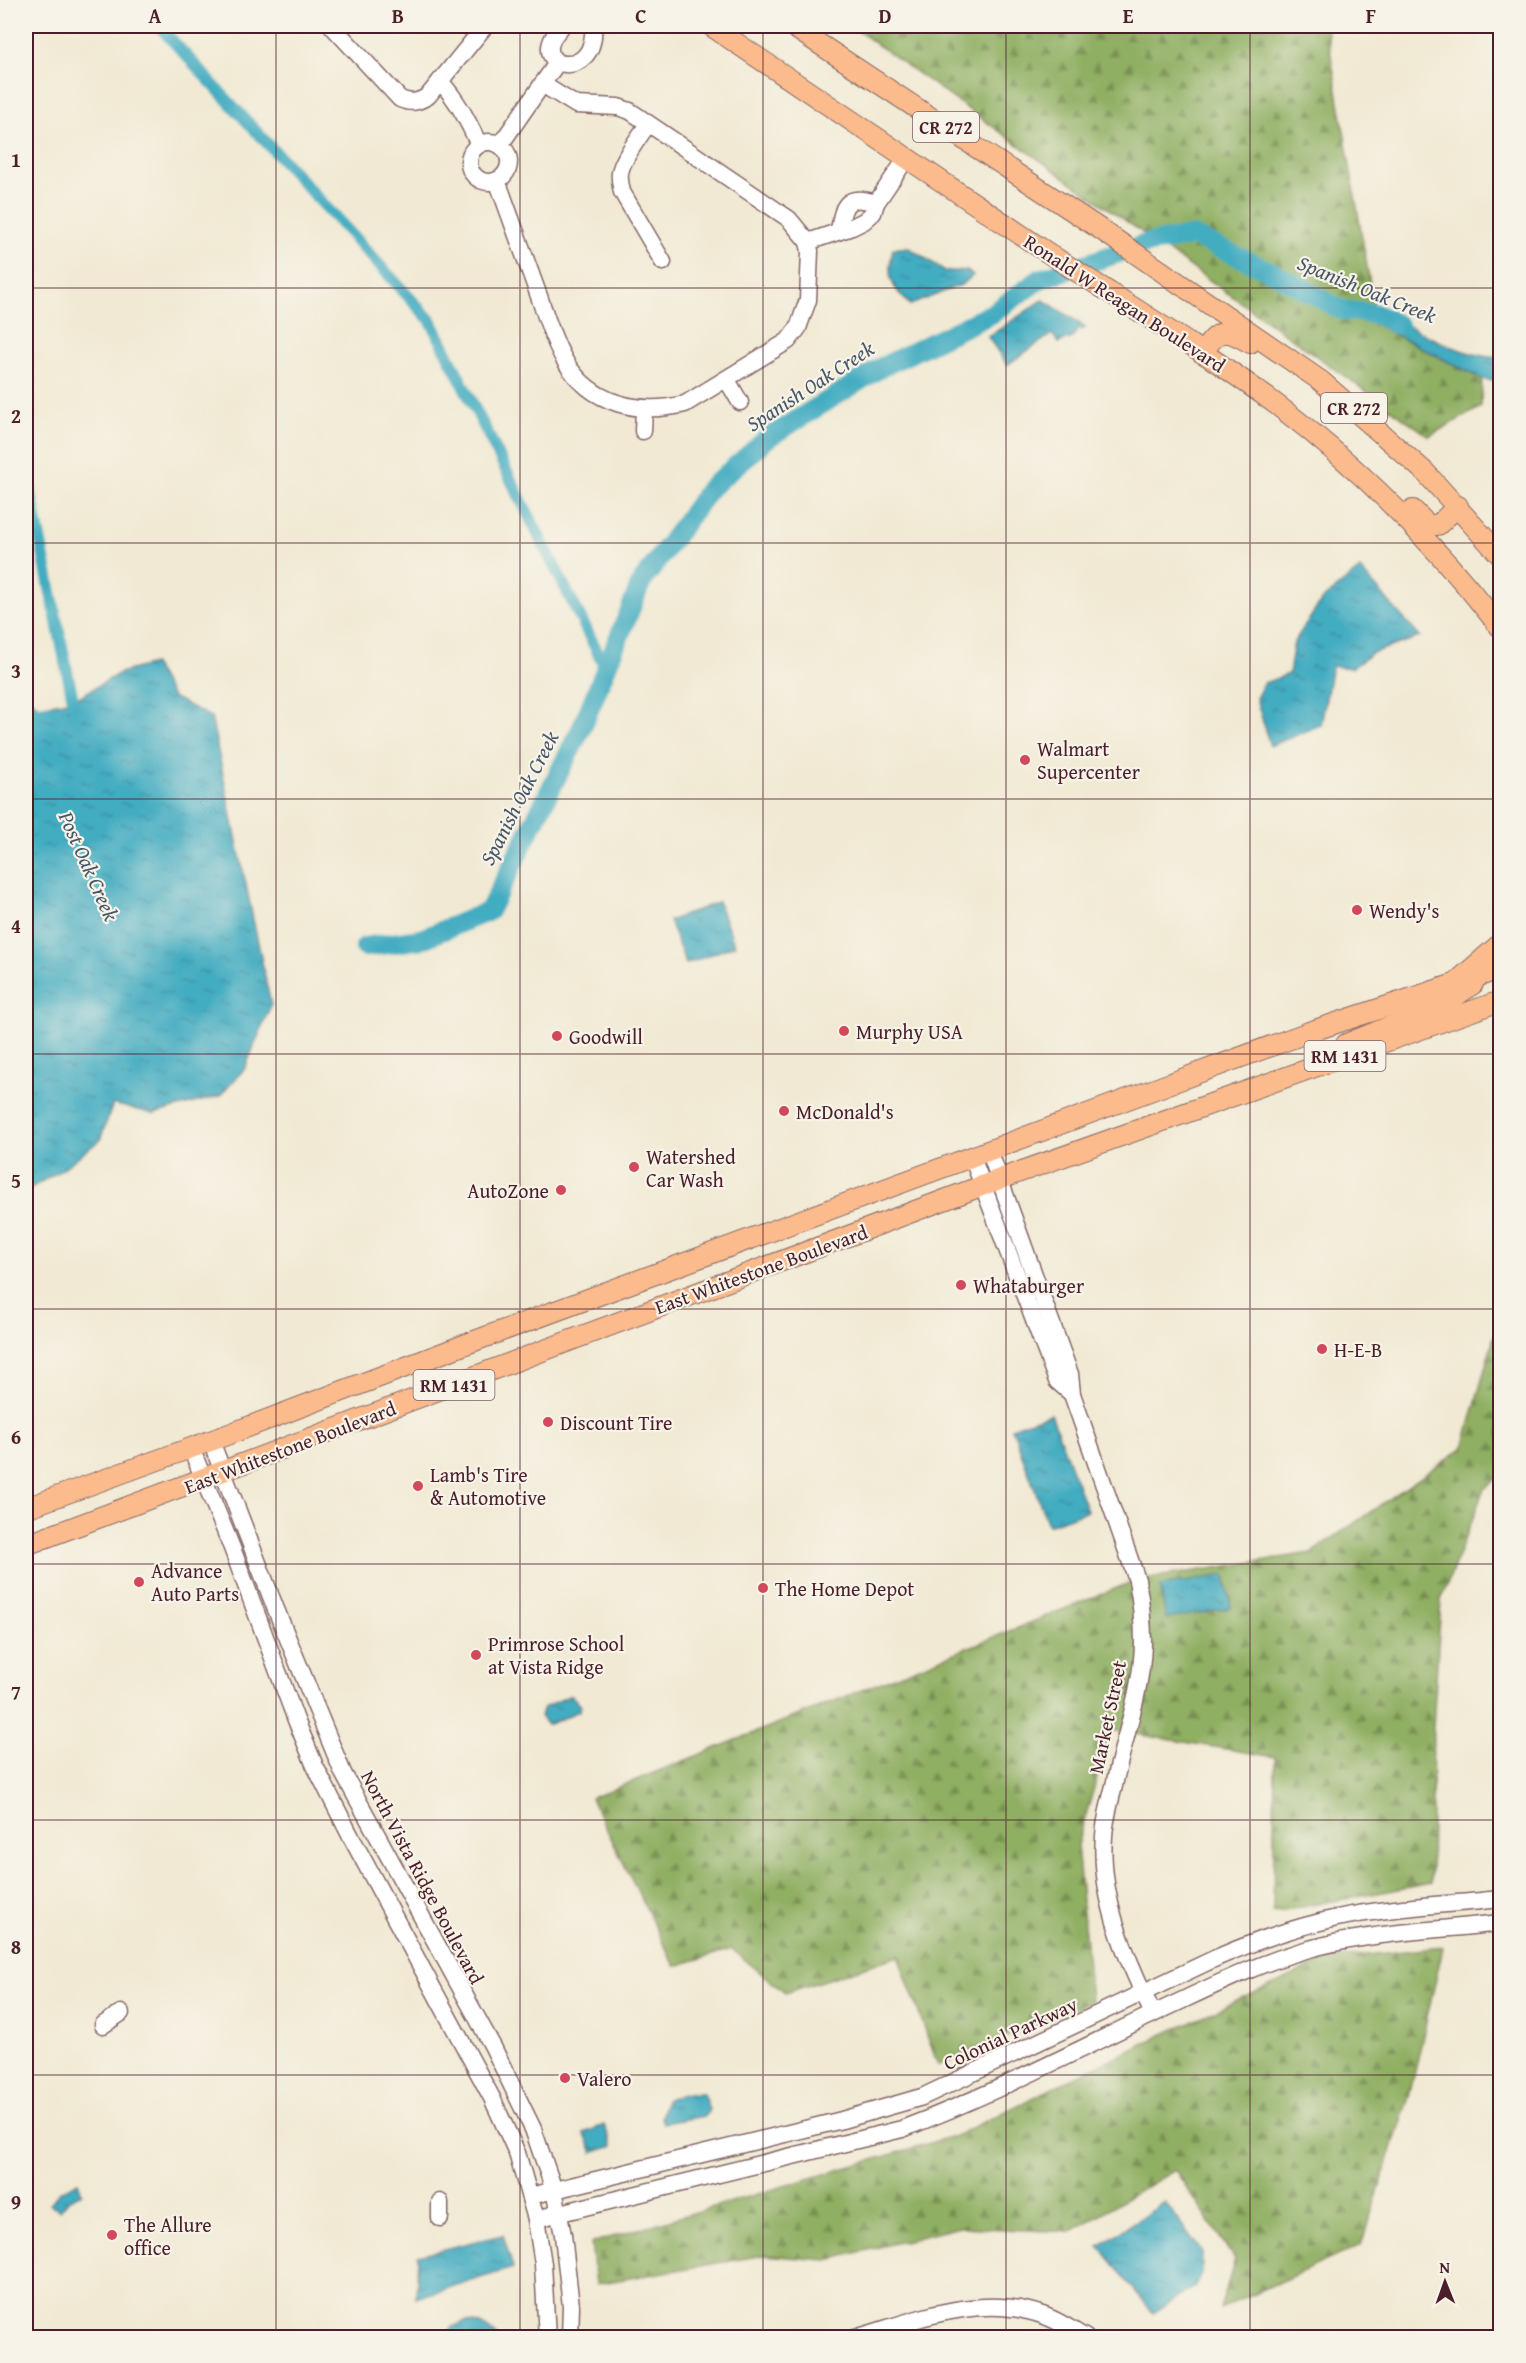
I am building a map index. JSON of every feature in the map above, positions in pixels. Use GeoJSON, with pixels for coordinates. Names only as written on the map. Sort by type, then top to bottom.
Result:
{"type":"FeatureCollection","features":[{"type":"Feature","properties":{"kind":"main road","name":"Ronald W Reagan Boulevard"},"geometry":{"type":"LineString","coordinates":[[711,26],[906,159],[1231,372],[1315,435],[1405,516],[1465,582],[1500,626]]}},
{"type":"Feature","properties":{"kind":"main road","name":"CR 272"},"geometry":{"type":"LineString","coordinates":[[792,26],[1100,229],[1313,375],[1425,472],[1500,555]]}},
{"type":"Feature","properties":{"kind":"main road"},"geometry":{"type":"LineString","coordinates":[[1202,353],[1217,334],[1227,332],[1234,334],[1290,371],[1365,427],[1391,441]]}},
{"type":"Feature","properties":{"kind":"main road"},"geometry":{"type":"LineString","coordinates":[[1231,372],[1276,393],[1306,415],[1388,486],[1428,525],[1437,525],[1458,506]]}},
{"type":"Feature","properties":{"kind":"main road"},"geometry":{"type":"LineString","coordinates":[[1454,985],[1500,944]]}},
{"type":"Feature","properties":{"kind":"main road"},"geometry":{"type":"LineString","coordinates":[[1190,1111],[1209,1095],[1315,1057],[1383,1027],[1443,1005],[1492,973],[1500,961]]}},
{"type":"Feature","properties":{"kind":"main road","name":"East Whitestone Boulevard"},"geometry":{"type":"LineString","coordinates":[[26,1508],[1309,1032],[1492,973]]}},
{"type":"Feature","properties":{"kind":"main road","name":"East Whitestone Boulevard"},"geometry":{"type":"LineString","coordinates":[[26,1545],[991,1183],[1500,1001]]}},
{"type":"Feature","properties":{"kind":"street"},"geometry":{"type":"LineString","coordinates":[[332,26],[400,99],[410,103],[429,96],[485,26]]}},
{"type":"Feature","properties":{"kind":"street"},"geometry":{"type":"LineString","coordinates":[[562,26],[553,37],[551,46],[552,56],[557,63],[564,65],[582,58],[593,39],[593,26]]}},
{"type":"Feature","properties":{"kind":"street"},"geometry":{"type":"LineString","coordinates":[[500,146],[557,63]]}},
{"type":"Feature","properties":{"kind":"street"},"geometry":{"type":"LineString","coordinates":[[440,81],[459,104],[479,145]]}},
{"type":"Feature","properties":{"kind":"street"},"geometry":{"type":"LineString","coordinates":[[497,180],[558,349],[565,362],[586,386],[603,398],[644,410],[685,405],[788,340],[798,327],[808,300],[810,251],[808,242],[789,219],[630,111],[618,107],[576,105],[542,84]]}},
{"type":"Feature","properties":{"kind":"street"},"geometry":{"type":"LineString","coordinates":[[648,124],[624,162],[620,172],[620,182],[622,192],[663,262]]}},
{"type":"Feature","properties":{"kind":"street"},"geometry":{"type":"LineString","coordinates":[[488,142],[500,146],[505,150],[509,162],[505,174],[497,180],[488,182],[481,180],[471,171],[469,158],[472,152],[479,145],[488,142]]}},
{"type":"Feature","properties":{"kind":"street"},"geometry":{"type":"LineString","coordinates":[[808,242],[864,221],[873,213],[876,202],[906,159]]}},
{"type":"Feature","properties":{"kind":"street"},"geometry":{"type":"LineString","coordinates":[[839,231],[843,206],[857,199],[876,202]]}},
{"type":"Feature","properties":{"kind":"street"},"geometry":{"type":"LineString","coordinates":[[726,380],[740,402]]}},
{"type":"Feature","properties":{"kind":"street"},"geometry":{"type":"LineString","coordinates":[[643,430],[644,410]]}},
{"type":"Feature","properties":{"kind":"street","name":"Market Street"},"geometry":{"type":"LineString","coordinates":[[981,1154],[1070,1374],[1072,1394],[1137,1580],[1141,1603],[1143,1645],[1138,1686],[1122,1745],[1104,1835],[1105,1872],[1112,1916],[1143,1993],[1154,2014]]}},
{"type":"Feature","properties":{"kind":"street","name":"North Vista Ridge Boulevard"},"geometry":{"type":"LineString","coordinates":[[211,1441],[309,1694],[343,1773],[496,2053],[533,2129],[554,2190],[559,2213],[568,2280],[570,2337]]}},
{"type":"Feature","properties":{"kind":"street"},"geometry":{"type":"LineString","coordinates":[[191,1448],[315,1766],[492,2098],[517,2153],[536,2219],[543,2264],[547,2337]]}},
{"type":"Feature","properties":{"kind":"street","name":"Colonial Parkway"},"geometry":{"type":"LineString","coordinates":[[530,2196],[842,2120],[922,2097],[1256,1941],[1296,1928],[1375,1912],[1500,1899]]}},
{"type":"Feature","properties":{"kind":"street"},"geometry":{"type":"LineString","coordinates":[[536,2219],[902,2128],[961,2106],[1154,2014],[1264,1964],[1302,1951],[1379,1935],[1500,1923]]}},
{"type":"Feature","properties":{"kind":"street"},"geometry":{"type":"LineString","coordinates":[[103,2025],[122,2013]]}},
{"type":"Feature","properties":{"kind":"street"},"geometry":{"type":"LineString","coordinates":[[855,2337],[974,2306],[1000,2306],[1024,2310],[1045,2316],[1086,2337]]}},
{"type":"Feature","properties":{"kind":"green space"},"geometry":{"type":"Polygon","coordinates":[[[851,26],[1326,26],[1377,325],[1482,379],[1481,407],[1429,436],[851,26]]]}},
{"type":"Feature","properties":{"kind":"green space"},"geometry":{"type":"Polygon","coordinates":[[[1500,1334],[1500,1476],[1484,1489],[1441,1600],[1433,1727],[1431,1883],[1273,1912],[1275,1757],[1111,1730],[1077,1845],[1091,2001],[938,2065],[898,1956],[785,1993],[732,1949],[675,1966],[591,1798],[1137,1580],[1311,1553],[1463,1448],[1494,1336],[1500,1334]]]}},
{"type":"Feature","properties":{"kind":"green space"},"geometry":{"type":"Polygon","coordinates":[[[1443,1947],[1410,2093],[1361,2245],[1220,2309],[1235,2260],[1175,2170],[1070,2232],[960,2227],[827,2260],[764,2255],[596,2284],[591,2243],[957,2135],[1153,2039],[1329,1959],[1443,1947]]]}},
{"type":"Feature","properties":{"kind":"water"},"geometry":{"type":"Polygon","coordinates":[[[908,247],[945,271],[967,271],[973,275],[963,284],[910,305],[894,286],[890,274],[893,249],[908,247]]]}},
{"type":"Feature","properties":{"kind":"water"},"geometry":{"type":"Polygon","coordinates":[[[1043,300],[1086,327],[1082,330],[1079,328],[1071,339],[1059,343],[1052,334],[1007,365],[988,337],[1043,300]]]}},
{"type":"Feature","properties":{"kind":"water"},"geometry":{"type":"Polygon","coordinates":[[[1376,308],[1451,347],[1500,358],[1500,382],[1482,379],[1377,325],[1376,308]]]}},
{"type":"Feature","properties":{"kind":"water"},"geometry":{"type":"Polygon","coordinates":[[[1360,569],[1420,637],[1372,653],[1352,668],[1332,666],[1321,725],[1270,746],[1256,698],[1264,683],[1289,674],[1294,642],[1322,600],[1360,569]]]}},
{"type":"Feature","properties":{"kind":"water","name":"Post Oak Creek"},"geometry":{"type":"Polygon","coordinates":[[[153,664],[172,697],[211,717],[271,1005],[245,1068],[220,1096],[153,1114],[113,1104],[100,1140],[58,1172],[26,1191],[26,697],[39,706],[74,700],[120,673],[153,664]]]}},
{"type":"Feature","properties":{"kind":"water"},"geometry":{"type":"Polygon","coordinates":[[[718,902],[735,945],[686,964],[669,921],[718,902]]]}},
{"type":"Feature","properties":{"kind":"water"},"geometry":{"type":"Polygon","coordinates":[[[1051,1414],[1087,1511],[1048,1525],[1012,1428],[1051,1414]]]}},
{"type":"Feature","properties":{"kind":"water"},"geometry":{"type":"Polygon","coordinates":[[[1225,1575],[1231,1608],[1166,1619],[1160,1586],[1225,1575]]]}},
{"type":"Feature","properties":{"kind":"water"},"geometry":{"type":"Polygon","coordinates":[[[571,1695],[581,1706],[579,1711],[547,1725],[540,1716],[543,1708],[571,1695]]]}},
{"type":"Feature","properties":{"kind":"water"},"geometry":{"type":"Polygon","coordinates":[[[688,2093],[703,2093],[709,2110],[705,2116],[663,2123],[661,2118],[666,2099],[688,2093]]]}},
{"type":"Feature","properties":{"kind":"water"},"geometry":{"type":"Polygon","coordinates":[[[604,2125],[613,2146],[593,2152],[584,2133],[604,2125]]]}},
{"type":"Feature","properties":{"kind":"water"},"geometry":{"type":"Polygon","coordinates":[[[78,2182],[82,2193],[69,2199],[60,2210],[50,2204],[59,2192],[78,2182]]]}},
{"type":"Feature","properties":{"kind":"water"},"geometry":{"type":"Polygon","coordinates":[[[1165,2202],[1202,2252],[1202,2274],[1195,2287],[1153,2313],[1099,2246],[1165,2202]]]}},
{"type":"Feature","properties":{"kind":"water"},"geometry":{"type":"Polygon","coordinates":[[[503,2235],[513,2268],[416,2298],[418,2255],[503,2235]]]}},
{"type":"Feature","properties":{"kind":"water"},"geometry":{"type":"Polygon","coordinates":[[[464,2322],[482,2326],[497,2337],[446,2337],[452,2327],[464,2322]]]}},
{"type":"Feature","properties":{"kind":"waterway"},"geometry":{"type":"LineString","coordinates":[[159,26],[431,321],[606,669]]}},
{"type":"Feature","properties":{"kind":"waterway","name":"Spanish Oak Creek"},"geometry":{"type":"LineString","coordinates":[[365,947],[422,939],[489,911],[582,727],[641,583],[710,488],[769,437],[882,367],[993,313],[1040,279],[1149,243],[1193,236],[1272,272],[1342,310],[1376,314],[1398,325]]}},
{"type":"Feature","properties":{"kind":"waterway"},"geometry":{"type":"LineString","coordinates":[[26,470],[76,715]]}},
{"type":"Feature","properties":{"kind":"place","name":"Walmart Supercenter"},"geometry":{"type":"Point","coordinates":[1025,760]}},
{"type":"Feature","properties":{"kind":"place","name":"Wendy's"},"geometry":{"type":"Point","coordinates":[1357,910]}},
{"type":"Feature","properties":{"kind":"place","name":"Murphy USA"},"geometry":{"type":"Point","coordinates":[844,1031]}},
{"type":"Feature","properties":{"kind":"place","name":"Goodwill"},"geometry":{"type":"Point","coordinates":[557,1036]}},
{"type":"Feature","properties":{"kind":"place","name":"McDonald's"},"geometry":{"type":"Point","coordinates":[784,1111]}},
{"type":"Feature","properties":{"kind":"place","name":"Watershed Car Wash"},"geometry":{"type":"Point","coordinates":[634,1167]}},
{"type":"Feature","properties":{"kind":"place","name":"AutoZone"},"geometry":{"type":"Point","coordinates":[561,1190]}},
{"type":"Feature","properties":{"kind":"place","name":"Whataburger"},"geometry":{"type":"Point","coordinates":[961,1285]}},
{"type":"Feature","properties":{"kind":"place","name":"H-E-B"},"geometry":{"type":"Point","coordinates":[1322,1349]}},
{"type":"Feature","properties":{"kind":"place","name":"Discount Tire"},"geometry":{"type":"Point","coordinates":[548,1422]}},
{"type":"Feature","properties":{"kind":"place","name":"Lamb's Tire & Automotive"},"geometry":{"type":"Point","coordinates":[418,1486]}},
{"type":"Feature","properties":{"kind":"place","name":"Advance Auto Parts"},"geometry":{"type":"Point","coordinates":[139,1582]}},
{"type":"Feature","properties":{"kind":"place","name":"The Home Depot"},"geometry":{"type":"Point","coordinates":[763,1588]}},
{"type":"Feature","properties":{"kind":"place","name":"Primrose School at Vista Ridge"},"geometry":{"type":"Point","coordinates":[476,1655]}},
{"type":"Feature","properties":{"kind":"place","name":"Valero"},"geometry":{"type":"Point","coordinates":[565,2078]}},
{"type":"Feature","properties":{"kind":"place","name":"The Allure office"},"geometry":{"type":"Point","coordinates":[112,2235]}}]}
